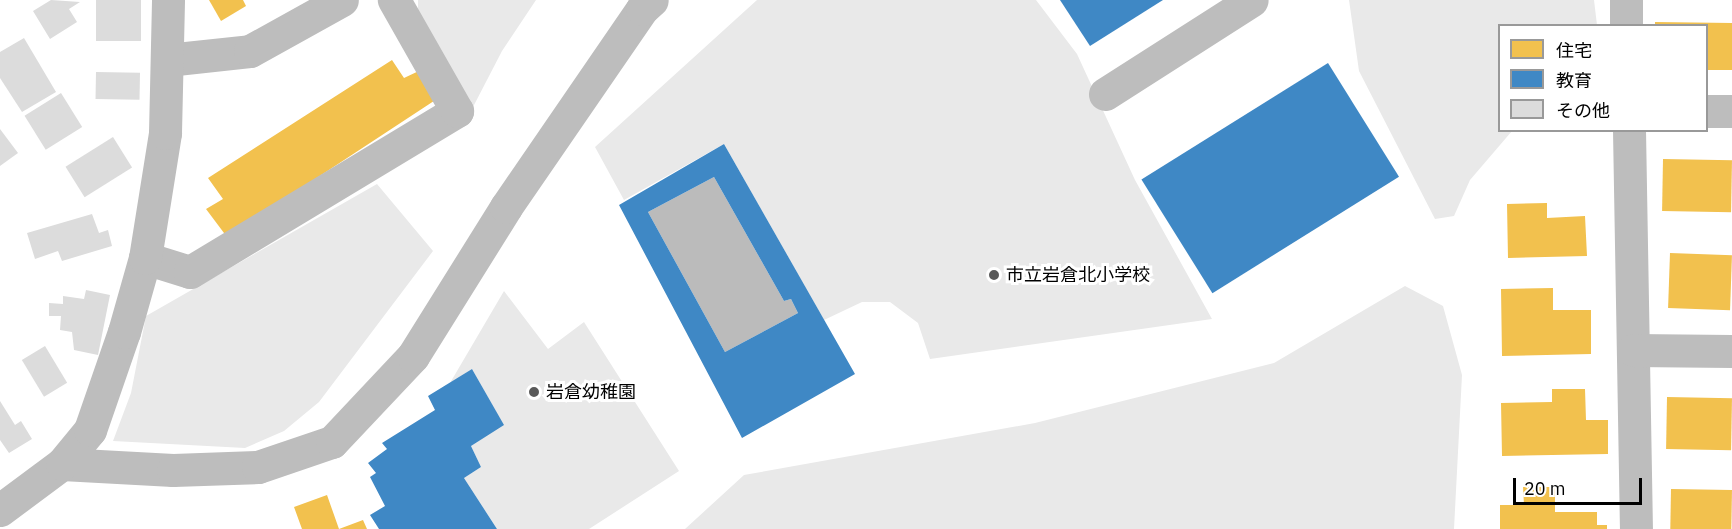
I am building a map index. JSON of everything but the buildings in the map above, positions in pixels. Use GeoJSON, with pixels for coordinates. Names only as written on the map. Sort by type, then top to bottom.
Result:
{"type":"FeatureCollection","features":[{"type":"Feature","properties":{"kind":"street"},"geometry":{"type":"LineString","coordinates":[[0,510],[62,464],[90,430],[145,258],[165,134],[168,0]]}},
{"type":"Feature","properties":{"kind":"street"},"geometry":{"type":"LineString","coordinates":[[167,60],[250,51],[342,0]]}},
{"type":"Feature","properties":{"kind":"street"},"geometry":{"type":"LineString","coordinates":[[145,258],[190,272],[457,111],[394,0]]}},
{"type":"Feature","properties":{"kind":"street"},"geometry":{"type":"LineString","coordinates":[[1105,94],[1252,0]]}},
{"type":"Feature","properties":{"kind":"street"},"geometry":{"type":"LineString","coordinates":[[1626,0],[1626,24]]}},
{"type":"Feature","properties":{"kind":"street"},"geometry":{"type":"LineString","coordinates":[[62,464],[173,470],[258,467],[332,442],[413,356],[506,207],[647,4]]}},
{"type":"Feature","properties":{"kind":"street"},"geometry":{"type":"LineString","coordinates":[[1708,111],[1732,111]]}},
{"type":"Feature","properties":{"kind":"street"},"geometry":{"type":"LineString","coordinates":[[1629,132],[1636,529]]}},
{"type":"Feature","properties":{"kind":"street"},"geometry":{"type":"LineString","coordinates":[[1633,350],[1732,351]]}},
{"type":"Feature","properties":{"kind":"shaded area"},"geometry":{"type":"Polygon","coordinates":[[[418,0],[536,0],[502,51],[473,107],[418,30],[418,0]]]}},
{"type":"Feature","properties":{"kind":"shaded area"},"geometry":{"type":"Polygon","coordinates":[[[757,0],[1036,0],[1077,54],[1135,180],[1212,319],[930,359],[918,323],[890,302],[862,302],[824,320],[724,144],[624,200],[595,147],[757,0]]]}},
{"type":"Feature","properties":{"kind":"shaded area"},"geometry":{"type":"Polygon","coordinates":[[[1349,0],[1594,0],[1597,24],[1498,24],[1498,132],[1511,132],[1470,180],[1454,216],[1435,219],[1359,71],[1349,0]]]}},
{"type":"Feature","properties":{"kind":"shaded area"},"geometry":{"type":"Polygon","coordinates":[[[714,177],[784,301],[791,299],[798,313],[725,352],[648,212],[714,177]]]}},
{"type":"Feature","properties":{"kind":"shaded area"},"geometry":{"type":"Polygon","coordinates":[[[377,184],[433,251],[319,402],[284,431],[245,448],[113,441],[131,393],[146,316],[377,184]]]}},
{"type":"Feature","properties":{"kind":"shaded area"},"geometry":{"type":"Polygon","coordinates":[[[1405,286],[1443,306],[1462,375],[1454,529],[685,529],[744,475],[1035,423],[1274,363],[1405,286]]]}},
{"type":"Feature","properties":{"kind":"shaded area"},"geometry":{"type":"Polygon","coordinates":[[[504,291],[548,349],[584,322],[679,471],[589,529],[497,529],[464,478],[481,467],[471,446],[503,424],[472,369],[450,383],[504,291]]]}},
{"type":"Feature","properties":{"kind":"place","name":"市立岩倉北小学校"},"geometry":{"type":"Point","coordinates":[994,275]}},
{"type":"Feature","properties":{"kind":"place","name":"岩倉幼稚園"},"geometry":{"type":"Point","coordinates":[534,392]}}]}
